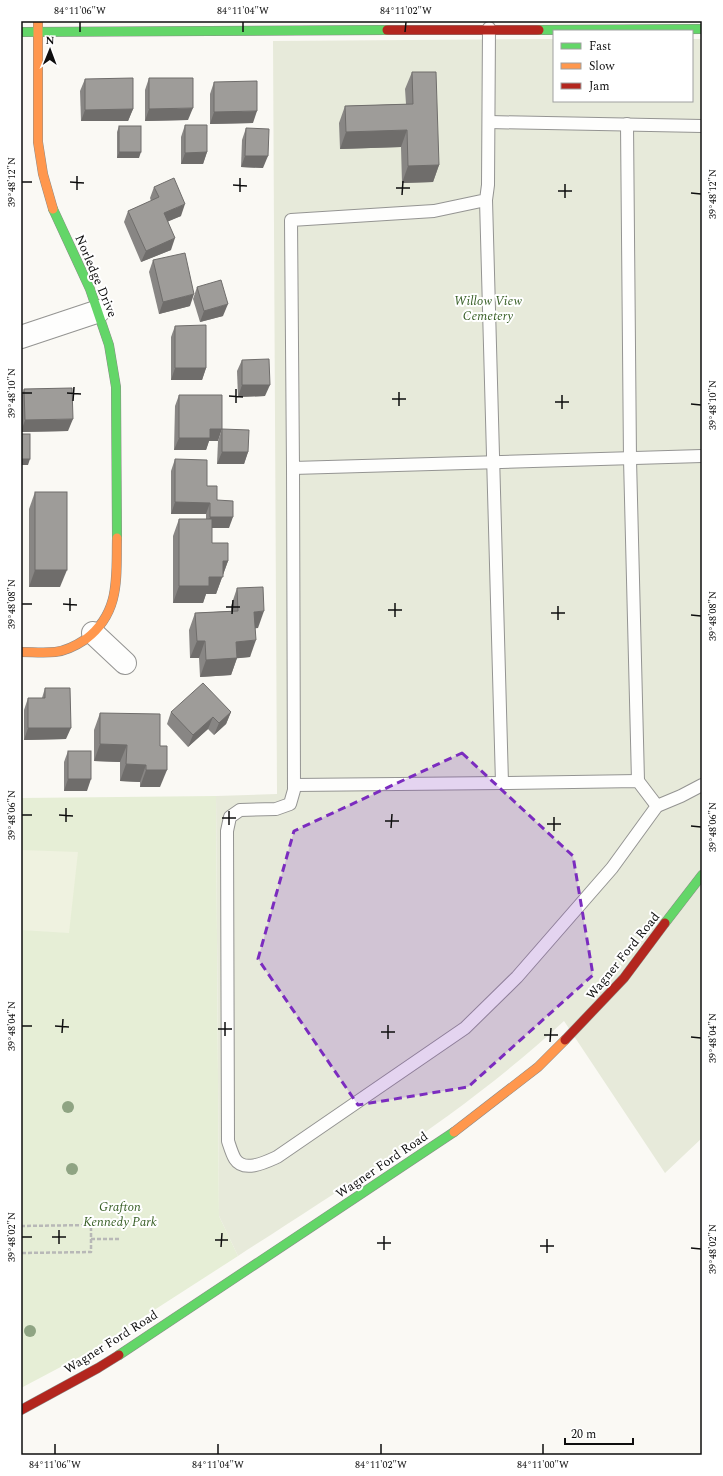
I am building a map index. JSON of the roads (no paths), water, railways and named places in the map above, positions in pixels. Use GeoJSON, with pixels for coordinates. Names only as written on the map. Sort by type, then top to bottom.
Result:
{"type":"FeatureCollection","features":[{"type":"Feature","properties":{"kind":"street","name":"Norledge Drive"},"geometry":{"type":"LineString","coordinates":[[21,652],[56,652],[77,645],[93,634],[108,615],[115,594],[118,509],[116,387],[109,345],[99,311],[55,215],[43,174],[38,142],[38,21]]}},
{"type":"Feature","properties":{"kind":"street"},"geometry":{"type":"LineString","coordinates":[[21,32],[295,26],[702,28]]}},
{"type":"Feature","properties":{"kind":"street"},"geometry":{"type":"LineString","coordinates":[[21,337],[99,311]]}},
{"type":"Feature","properties":{"kind":"street"},"geometry":{"type":"LineString","coordinates":[[93,634],[125,663]]}},
{"type":"Feature","properties":{"kind":"street","name":"Wagner Ford Road"},"geometry":{"type":"LineString","coordinates":[[21,1410],[98,1368],[372,1188],[460,1128],[526,1076],[586,1022],[614,989],[702,875]]}},
{"type":"Feature","properties":{"kind":"lane"},"geometry":{"type":"LineString","coordinates":[[489,28],[488,185],[486,200],[502,783]]}},
{"type":"Feature","properties":{"kind":"lane"},"geometry":{"type":"LineString","coordinates":[[489,122],[702,126]]}},
{"type":"Feature","properties":{"kind":"lane"},"geometry":{"type":"LineString","coordinates":[[627,124],[630,459],[638,781],[657,806]]}},
{"type":"Feature","properties":{"kind":"lane"},"geometry":{"type":"LineString","coordinates":[[486,200],[434,211],[291,220],[294,785],[290,804],[276,809],[240,810],[230,817],[227,831],[228,1141],[236,1160],[246,1166],[260,1165],[277,1157],[465,1028],[517,977],[607,874],[657,806],[702,785]]}},
{"type":"Feature","properties":{"kind":"lane"},"geometry":{"type":"LineString","coordinates":[[292,468],[702,456]]}},
{"type":"Feature","properties":{"kind":"lane"},"geometry":{"type":"LineString","coordinates":[[294,785],[638,781]]}},
{"type":"Feature","properties":{"kind":"park label","name":"Willow View Cemetery"},"geometry":{"type":"Point","coordinates":[488,308]}},
{"type":"Feature","properties":{"kind":"park label","name":"Grafton Kennedy Park"},"geometry":{"type":"Point","coordinates":[120,1214]}}]}
